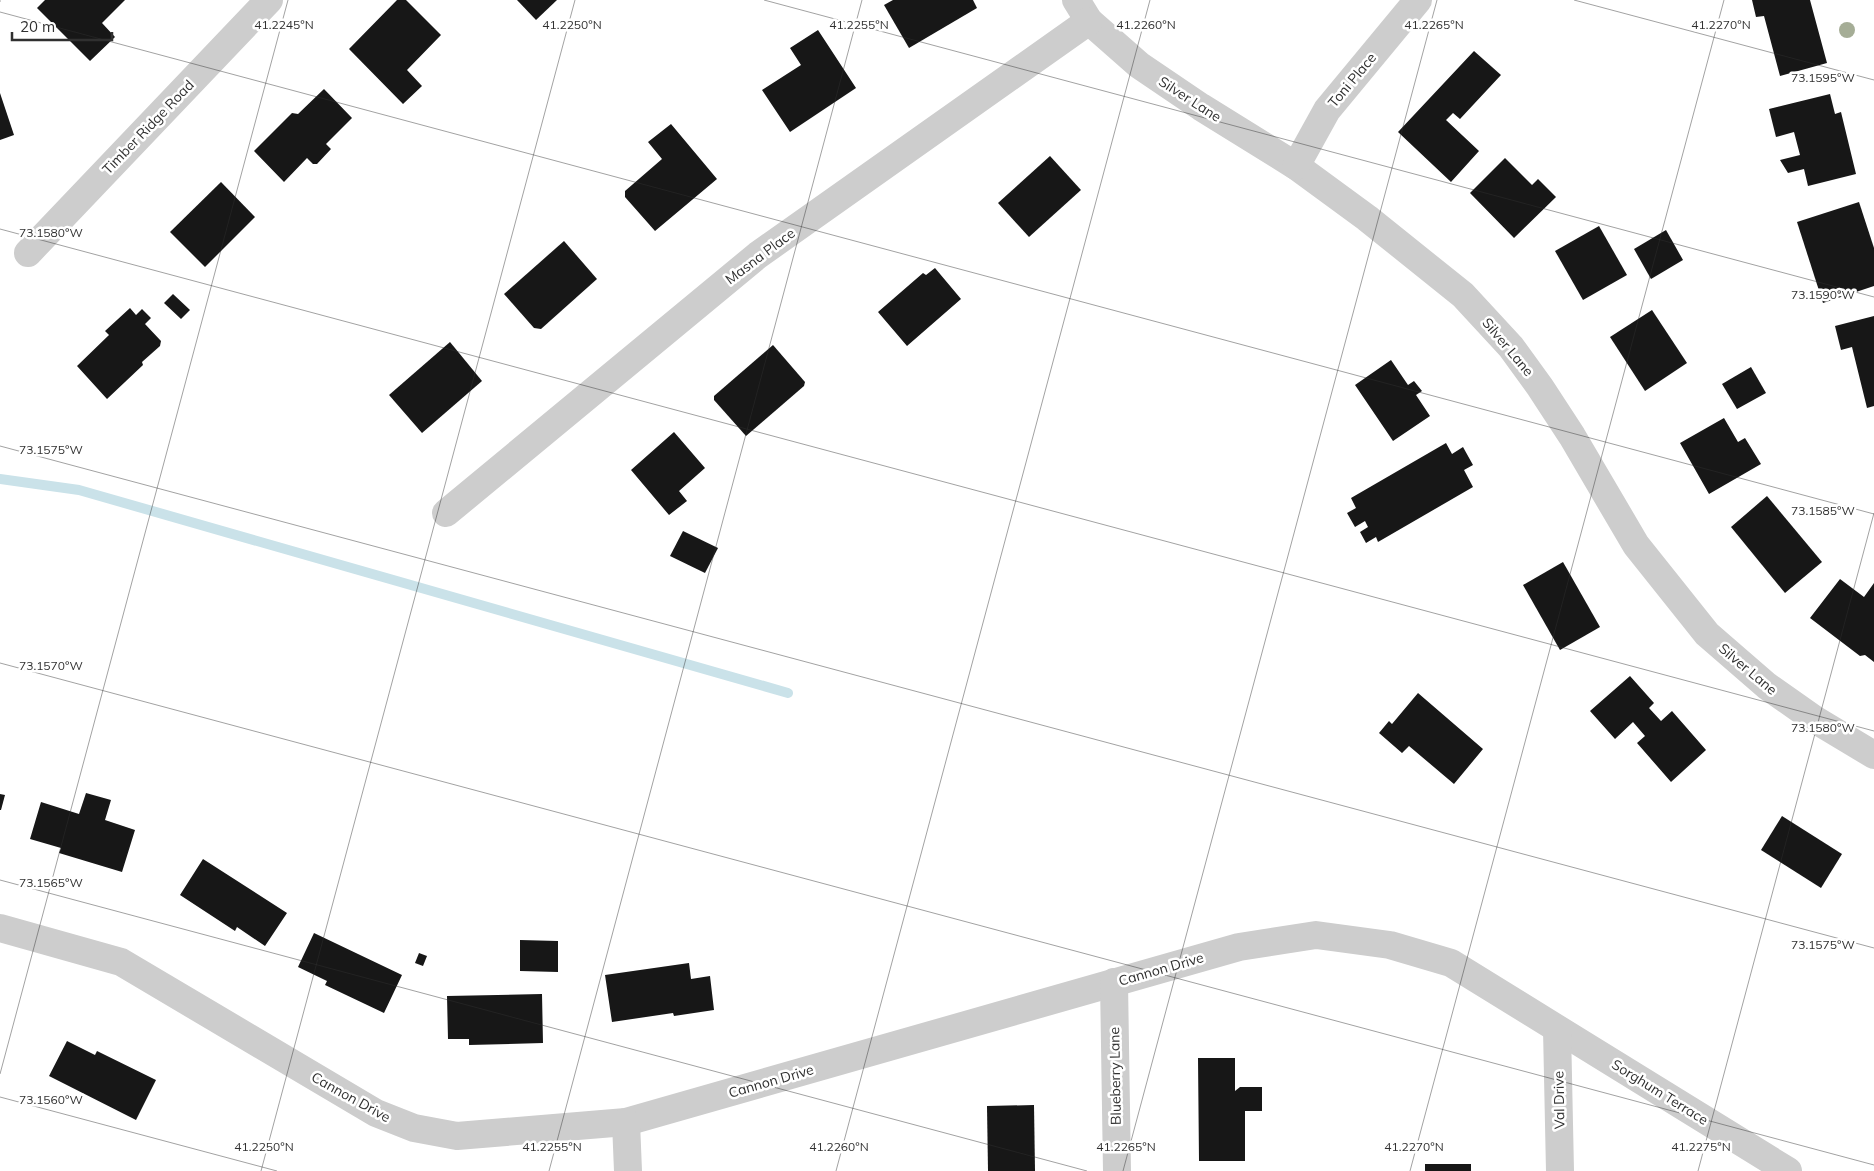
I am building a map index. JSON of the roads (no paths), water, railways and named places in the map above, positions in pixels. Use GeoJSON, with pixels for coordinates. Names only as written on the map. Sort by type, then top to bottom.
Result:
{"type":"FeatureCollection","features":[{"type":"Feature","properties":{"kind":"street","name":"Timber Ridge Road"},"geometry":{"type":"LineString","coordinates":[[28,253],[269,0]]}},
{"type":"Feature","properties":{"kind":"street","name":"Toni Place"},"geometry":{"type":"LineString","coordinates":[[1296,166],[1327,110],[1418,0]]}},
{"type":"Feature","properties":{"kind":"street","name":"Silver Lane"},"geometry":{"type":"LineString","coordinates":[[1083,11],[1139,65],[1201,107],[1296,166],[1367,218],[1463,295],[1511,347],[1540,387],[1572,436],[1636,545],[1707,634],[1767,686],[1814,719],[1874,756]]}},
{"type":"Feature","properties":{"kind":"street","name":"Masna Place"},"geometry":{"type":"LineString","coordinates":[[446,513],[758,256],[1083,11]]}},
{"type":"Feature","properties":{"kind":"street","name":"Cannon Drive"},"geometry":{"type":"LineString","coordinates":[[0,928],[121,962],[376,1113],[414,1128],[457,1136],[626,1122],[1239,947],[1316,935],[1390,945],[1450,964],[1557,1029]]}},
{"type":"Feature","properties":{"kind":"street","name":"Blueberry Lane"},"geometry":{"type":"LineString","coordinates":[[1114,982],[1117,1171]]}},
{"type":"Feature","properties":{"kind":"street","name":"Val Drive"},"geometry":{"type":"LineString","coordinates":[[1557,1029],[1560,1171]]}},
{"type":"Feature","properties":{"kind":"street","name":"Sorghum Terrace"},"geometry":{"type":"LineString","coordinates":[[1557,1029],[1788,1171]]}},
{"type":"Feature","properties":{"kind":"street"},"geometry":{"type":"LineString","coordinates":[[626,1122],[628,1171]]}},
{"type":"Feature","properties":{"kind":"waterway"},"geometry":{"type":"LineString","coordinates":[[0,479],[79,490],[788,693]]}}]}
